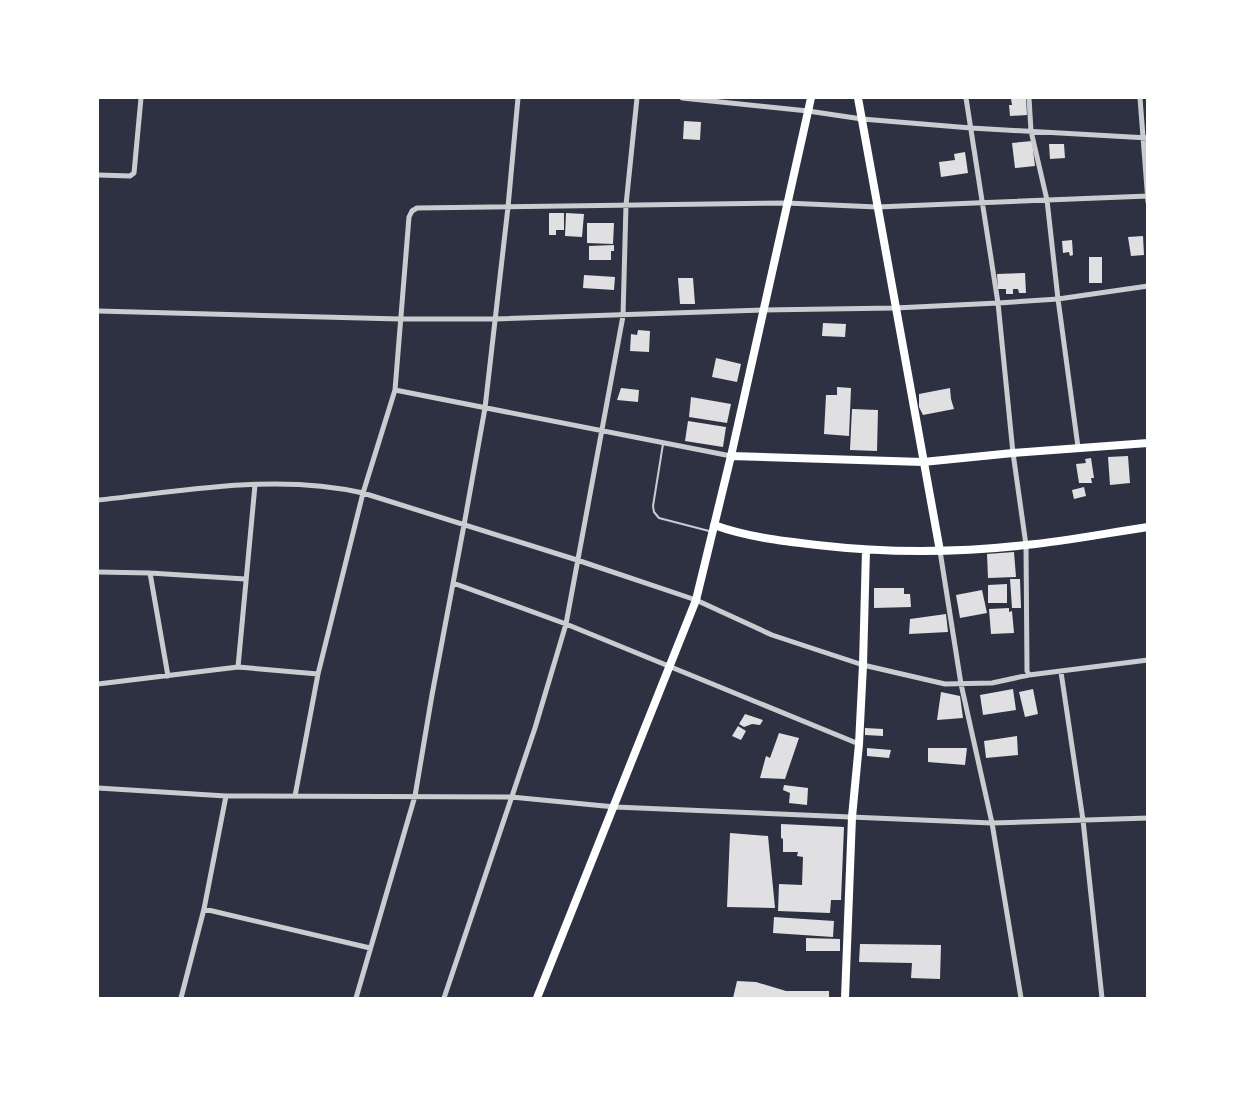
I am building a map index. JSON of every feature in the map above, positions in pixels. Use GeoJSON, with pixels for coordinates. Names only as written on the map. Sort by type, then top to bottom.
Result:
{"type":"FeatureCollection","features":[{"type":"Feature","properties":{"kind":"main road"},"geometry":{"type":"LineString","coordinates":[[537,999],[696,600],[731,456],[811,98]]}},
{"type":"Feature","properties":{"kind":"main road"},"geometry":{"type":"LineString","coordinates":[[858,98],[940,551]]}},
{"type":"Feature","properties":{"kind":"main road"},"geometry":{"type":"LineString","coordinates":[[731,456],[923,462],[1078,447],[1148,443]]}},
{"type":"Feature","properties":{"kind":"main road"},"geometry":{"type":"LineString","coordinates":[[713,529],[781,541],[866,550],[940,551],[1026,545],[1148,527]]}},
{"type":"Feature","properties":{"kind":"main road"},"geometry":{"type":"LineString","coordinates":[[845,999],[852,817],[863,665],[866,550]]}},
{"type":"Feature","properties":{"kind":"street"},"geometry":{"type":"LineString","coordinates":[[98,175],[130,176],[134,173],[141,98]]}},
{"type":"Feature","properties":{"kind":"street"},"geometry":{"type":"LineString","coordinates":[[356,999],[415,796],[464,525],[484,408],[508,207],[518,98]]}},
{"type":"Feature","properties":{"kind":"street"},"geometry":{"type":"LineString","coordinates":[[444,999],[566,624],[623,316],[626,205],[637,98]]}},
{"type":"Feature","properties":{"kind":"street"},"geometry":{"type":"LineString","coordinates":[[682,98],[862,119],[1145,138]]}},
{"type":"Feature","properties":{"kind":"street"},"geometry":{"type":"LineString","coordinates":[[966,98],[998,303],[1013,453],[1026,545],[1027,671],[1029,675]]}},
{"type":"Feature","properties":{"kind":"street"},"geometry":{"type":"LineString","coordinates":[[1029,98],[1031,131],[1047,200],[1078,447]]}},
{"type":"Feature","properties":{"kind":"street"},"geometry":{"type":"LineString","coordinates":[[1140,98],[1145,138],[1148,202]]}},
{"type":"Feature","properties":{"kind":"street"},"geometry":{"type":"LineString","coordinates":[[295,796],[318,674],[363,493],[394,390],[409,217],[412,211],[417,208],[786,203],[877,207],[1147,196]]}},
{"type":"Feature","properties":{"kind":"street"},"geometry":{"type":"LineString","coordinates":[[98,311],[400,319],[623,316],[998,303],[1058,299],[1148,286]]}},
{"type":"Feature","properties":{"kind":"street"},"geometry":{"type":"LineString","coordinates":[[394,390],[731,456]]}},
{"type":"Feature","properties":{"kind":"street"},"geometry":{"type":"LineString","coordinates":[[98,500],[285,483],[340,488],[363,493],[577,560],[696,600],[772,635],[863,665],[945,684],[992,683],[1029,675],[1148,660]]}},
{"type":"Feature","properties":{"kind":"street"},"geometry":{"type":"LineString","coordinates":[[238,667],[255,485]]}},
{"type":"Feature","properties":{"kind":"street"},"geometry":{"type":"LineString","coordinates":[[940,551],[962,684],[992,823],[1021,999]]}},
{"type":"Feature","properties":{"kind":"street"},"geometry":{"type":"LineString","coordinates":[[98,572],[245,579]]}},
{"type":"Feature","properties":{"kind":"street"},"geometry":{"type":"LineString","coordinates":[[150,573],[168,676]]}},
{"type":"Feature","properties":{"kind":"street"},"geometry":{"type":"LineString","coordinates":[[453,584],[566,624],[859,744]]}},
{"type":"Feature","properties":{"kind":"street"},"geometry":{"type":"LineString","coordinates":[[98,684],[238,667],[318,674]]}},
{"type":"Feature","properties":{"kind":"street"},"geometry":{"type":"LineString","coordinates":[[1060,672],[1083,820],[1102,999]]}},
{"type":"Feature","properties":{"kind":"street"},"geometry":{"type":"LineString","coordinates":[[98,788],[226,796],[511,798],[615,807],[992,823],[1148,818]]}},
{"type":"Feature","properties":{"kind":"street"},"geometry":{"type":"LineString","coordinates":[[181,999],[204,909],[226,796]]}},
{"type":"Feature","properties":{"kind":"street"},"geometry":{"type":"LineString","coordinates":[[204,909],[370,948]]}},
{"type":"Feature","properties":{"kind":"lane"},"geometry":{"type":"LineString","coordinates":[[663,444],[653,506],[654,513],[659,518],[713,529]]}},
{"type":"Feature","properties":{"kind":"building"},"geometry":{"type":"Polygon","coordinates":[[[1026,98],[1027,115],[1010,116],[1011,99],[1026,98]]]}},
{"type":"Feature","properties":{"kind":"building"},"geometry":{"type":"Polygon","coordinates":[[[684,121],[701,122],[700,140],[683,139],[684,121]]]}},
{"type":"Feature","properties":{"kind":"building"},"geometry":{"type":"Polygon","coordinates":[[[1032,141],[1035,166],[1015,168],[1012,143],[1032,141]]]}},
{"type":"Feature","properties":{"kind":"building"},"geometry":{"type":"Polygon","coordinates":[[[1049,144],[1064,144],[1065,158],[1050,159],[1049,144]]]}},
{"type":"Feature","properties":{"kind":"building"},"geometry":{"type":"Polygon","coordinates":[[[965,152],[968,173],[941,177],[939,162],[955,160],[954,154],[965,152]]]}},
{"type":"Feature","properties":{"kind":"building"},"geometry":{"type":"Polygon","coordinates":[[[549,213],[564,213],[564,230],[556,230],[556,235],[549,235],[549,213]]]}},
{"type":"Feature","properties":{"kind":"building"},"geometry":{"type":"Polygon","coordinates":[[[566,213],[584,214],[582,237],[565,236],[566,213]]]}},
{"type":"Feature","properties":{"kind":"building"},"geometry":{"type":"Polygon","coordinates":[[[587,223],[614,223],[613,244],[587,243],[587,223]]]}},
{"type":"Feature","properties":{"kind":"building"},"geometry":{"type":"Polygon","coordinates":[[[1143,236],[1144,255],[1131,256],[1128,237],[1143,236]]]}},
{"type":"Feature","properties":{"kind":"building"},"geometry":{"type":"Polygon","coordinates":[[[1072,240],[1073,255],[1070,256],[1069,252],[1063,253],[1062,241],[1072,240]]]}},
{"type":"Feature","properties":{"kind":"building"},"geometry":{"type":"Polygon","coordinates":[[[614,245],[611,260],[589,260],[589,246],[614,245]]]}},
{"type":"Feature","properties":{"kind":"building"},"geometry":{"type":"Polygon","coordinates":[[[1089,257],[1102,257],[1102,283],[1089,283],[1089,257]]]}},
{"type":"Feature","properties":{"kind":"building"},"geometry":{"type":"Polygon","coordinates":[[[1025,273],[1026,293],[1019,293],[1018,289],[1013,289],[1013,294],[1006,294],[1006,289],[998,289],[997,274],[1025,273]]]}},
{"type":"Feature","properties":{"kind":"building"},"geometry":{"type":"Polygon","coordinates":[[[584,275],[615,277],[614,290],[583,288],[584,275]]]}},
{"type":"Feature","properties":{"kind":"building"},"geometry":{"type":"Polygon","coordinates":[[[678,278],[693,278],[695,304],[680,304],[678,278]]]}},
{"type":"Feature","properties":{"kind":"building"},"geometry":{"type":"Polygon","coordinates":[[[823,323],[846,324],[845,337],[822,336],[823,323]]]}},
{"type":"Feature","properties":{"kind":"building"},"geometry":{"type":"Polygon","coordinates":[[[638,330],[650,331],[649,352],[630,351],[631,334],[637,335],[638,330]]]}},
{"type":"Feature","properties":{"kind":"building"},"geometry":{"type":"Polygon","coordinates":[[[716,358],[741,364],[737,382],[712,377],[716,358]]]}},
{"type":"Feature","properties":{"kind":"building"},"geometry":{"type":"Polygon","coordinates":[[[837,387],[851,388],[849,436],[824,434],[826,395],[837,395],[837,387]]]}},
{"type":"Feature","properties":{"kind":"building"},"geometry":{"type":"Polygon","coordinates":[[[621,388],[639,390],[638,402],[617,400],[621,388]]]}},
{"type":"Feature","properties":{"kind":"building"},"geometry":{"type":"Polygon","coordinates":[[[950,388],[954,409],[923,415],[919,407],[919,394],[950,388]]]}},
{"type":"Feature","properties":{"kind":"building"},"geometry":{"type":"Polygon","coordinates":[[[691,397],[731,404],[727,423],[689,417],[691,397]]]}},
{"type":"Feature","properties":{"kind":"building"},"geometry":{"type":"Polygon","coordinates":[[[852,409],[878,410],[877,451],[850,450],[852,409]]]}},
{"type":"Feature","properties":{"kind":"building"},"geometry":{"type":"Polygon","coordinates":[[[688,421],[726,427],[723,447],[685,441],[688,421]]]}},
{"type":"Feature","properties":{"kind":"building"},"geometry":{"type":"Polygon","coordinates":[[[1128,456],[1130,483],[1110,485],[1108,457],[1128,456]]]}},
{"type":"Feature","properties":{"kind":"building"},"geometry":{"type":"Polygon","coordinates":[[[1091,458],[1094,478],[1091,478],[1092,483],[1079,483],[1076,464],[1086,463],[1085,459],[1091,458]]]}},
{"type":"Feature","properties":{"kind":"building"},"geometry":{"type":"Polygon","coordinates":[[[1084,487],[1086,496],[1074,499],[1072,490],[1084,487]]]}},
{"type":"Feature","properties":{"kind":"building"},"geometry":{"type":"Polygon","coordinates":[[[1014,552],[1016,577],[988,578],[987,554],[1014,552]]]}},
{"type":"Feature","properties":{"kind":"building"},"geometry":{"type":"Polygon","coordinates":[[[1010,579],[1020,579],[1021,608],[1012,608],[1010,579]]]}},
{"type":"Feature","properties":{"kind":"building"},"geometry":{"type":"Polygon","coordinates":[[[1007,584],[1007,603],[988,603],[988,585],[1007,584]]]}},
{"type":"Feature","properties":{"kind":"building"},"geometry":{"type":"Polygon","coordinates":[[[874,588],[904,588],[904,594],[910,594],[911,607],[874,608],[874,588]]]}},
{"type":"Feature","properties":{"kind":"building"},"geometry":{"type":"Polygon","coordinates":[[[982,590],[987,613],[960,618],[956,595],[982,590]]]}},
{"type":"Feature","properties":{"kind":"building"},"geometry":{"type":"Polygon","coordinates":[[[1009,608],[1009,612],[1012,611],[1014,633],[991,634],[989,609],[1009,608]]]}},
{"type":"Feature","properties":{"kind":"building"},"geometry":{"type":"Polygon","coordinates":[[[946,614],[948,632],[909,634],[910,619],[946,614]]]}},
{"type":"Feature","properties":{"kind":"building"},"geometry":{"type":"Polygon","coordinates":[[[1013,689],[1016,710],[983,715],[980,695],[1013,689]]]}},
{"type":"Feature","properties":{"kind":"building"},"geometry":{"type":"Polygon","coordinates":[[[1033,689],[1038,714],[1025,717],[1019,692],[1033,689]]]}},
{"type":"Feature","properties":{"kind":"building"},"geometry":{"type":"Polygon","coordinates":[[[941,692],[960,696],[963,718],[937,720],[941,692]]]}},
{"type":"Feature","properties":{"kind":"building"},"geometry":{"type":"Polygon","coordinates":[[[745,714],[763,720],[760,725],[752,724],[744,727],[739,724],[745,714]]]}},
{"type":"Feature","properties":{"kind":"building"},"geometry":{"type":"Polygon","coordinates":[[[738,726],[746,731],[741,740],[732,736],[738,726]]]}},
{"type":"Feature","properties":{"kind":"building"},"geometry":{"type":"Polygon","coordinates":[[[865,728],[883,729],[883,736],[865,735],[865,728]]]}},
{"type":"Feature","properties":{"kind":"building"},"geometry":{"type":"Polygon","coordinates":[[[779,733],[799,738],[785,779],[760,778],[766,756],[770,758],[779,733]]]}},
{"type":"Feature","properties":{"kind":"building"},"geometry":{"type":"Polygon","coordinates":[[[1017,736],[1018,755],[986,758],[984,741],[1017,736]]]}},
{"type":"Feature","properties":{"kind":"building"},"geometry":{"type":"Polygon","coordinates":[[[867,748],[891,750],[889,758],[867,756],[867,748]]]}},
{"type":"Feature","properties":{"kind":"building"},"geometry":{"type":"Polygon","coordinates":[[[928,748],[967,748],[965,765],[928,762],[928,748]]]}},
{"type":"Feature","properties":{"kind":"building"},"geometry":{"type":"Polygon","coordinates":[[[784,785],[808,788],[807,805],[789,803],[790,793],[783,790],[784,785]]]}},
{"type":"Feature","properties":{"kind":"building"},"geometry":{"type":"Polygon","coordinates":[[[781,824],[844,827],[841,900],[831,900],[830,913],[778,911],[779,884],[802,885],[803,857],[797,856],[798,852],[783,852],[781,824]]]}},
{"type":"Feature","properties":{"kind":"building"},"geometry":{"type":"Polygon","coordinates":[[[730,833],[768,836],[775,908],[727,907],[730,833]]]}},
{"type":"Feature","properties":{"kind":"building"},"geometry":{"type":"Polygon","coordinates":[[[774,917],[834,921],[833,937],[773,933],[774,917]]]}},
{"type":"Feature","properties":{"kind":"building"},"geometry":{"type":"Polygon","coordinates":[[[806,938],[840,939],[840,951],[806,951],[806,938]]]}},
{"type":"Feature","properties":{"kind":"building"},"geometry":{"type":"Polygon","coordinates":[[[860,944],[941,945],[940,979],[911,978],[912,963],[859,962],[860,944]]]}},
{"type":"Feature","properties":{"kind":"building"},"geometry":{"type":"Polygon","coordinates":[[[737,981],[756,982],[786,991],[829,991],[829,998],[733,998],[737,981]]]}}]}
